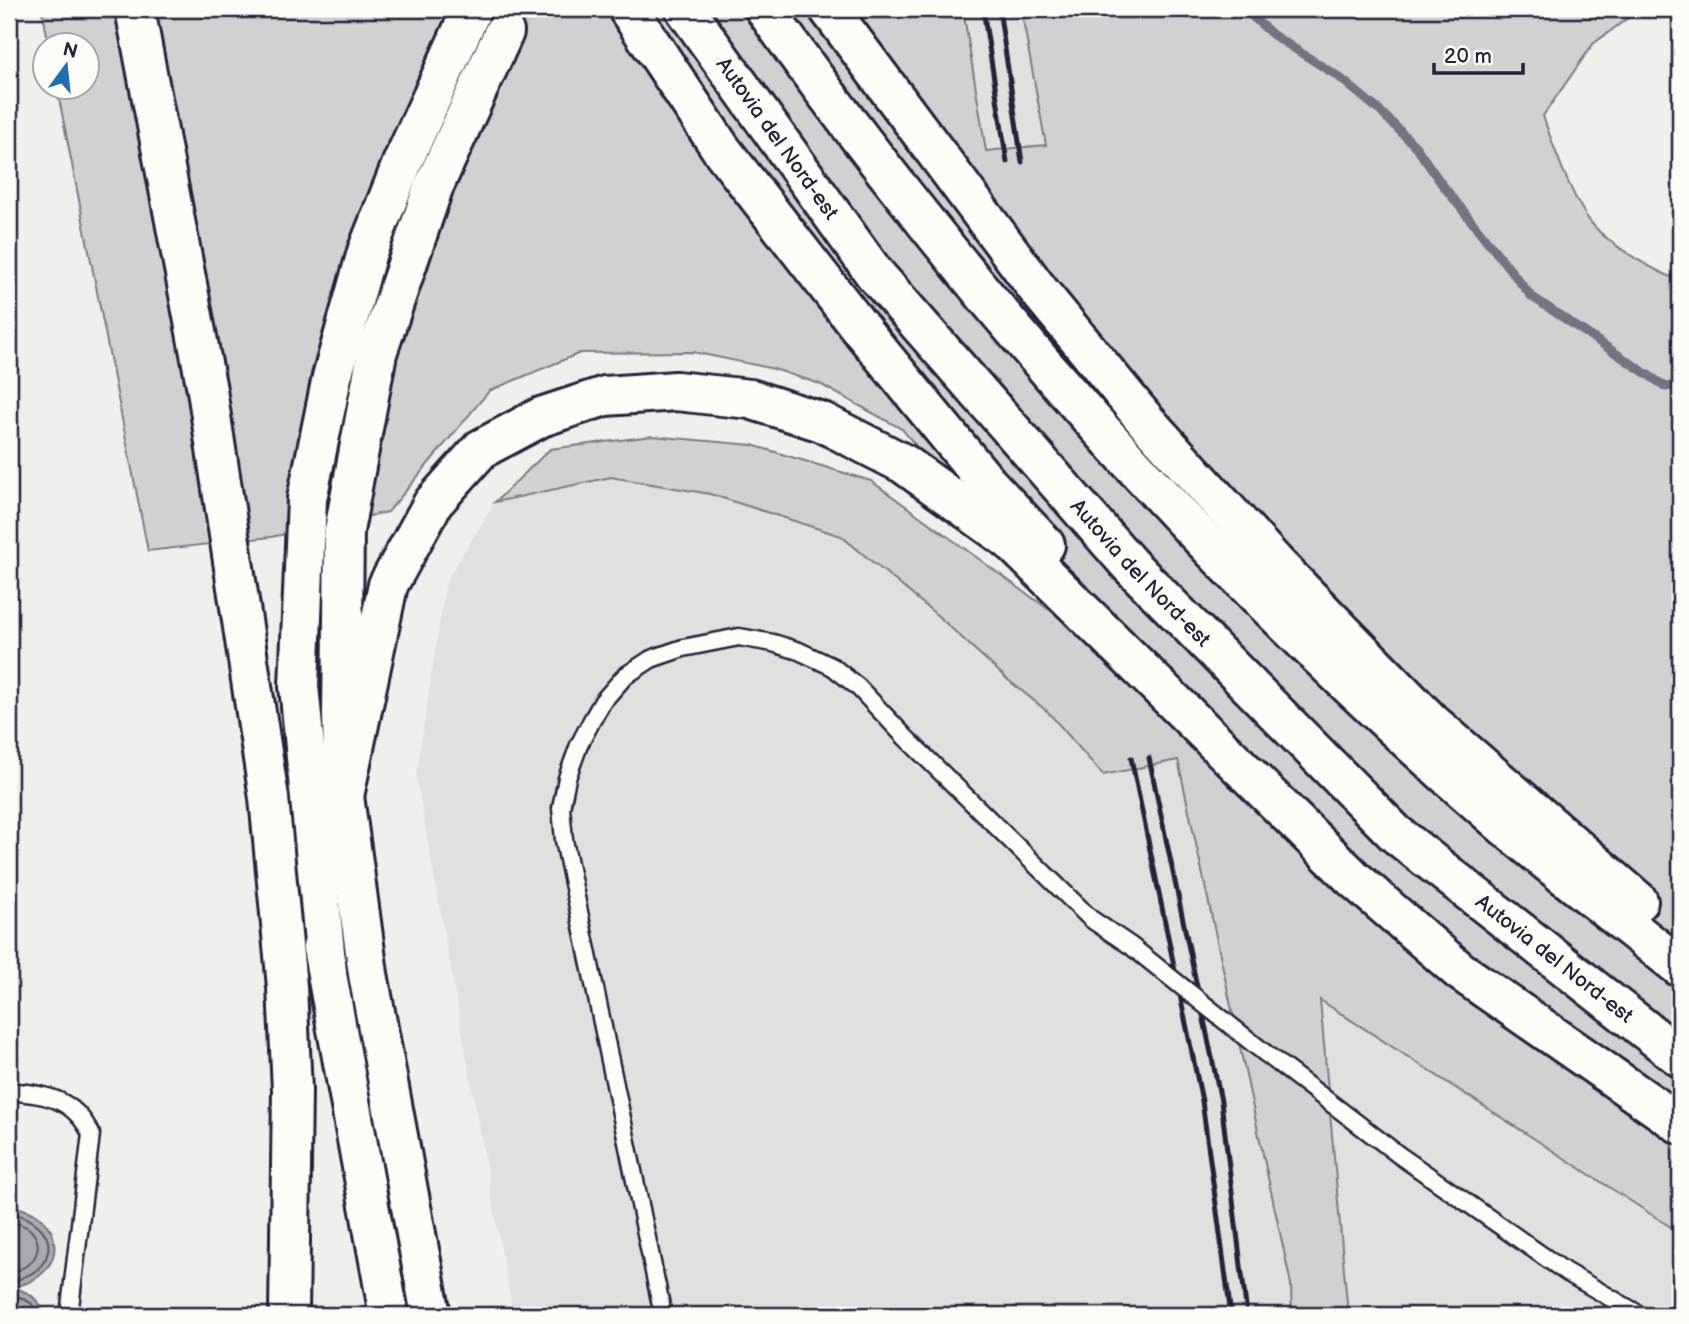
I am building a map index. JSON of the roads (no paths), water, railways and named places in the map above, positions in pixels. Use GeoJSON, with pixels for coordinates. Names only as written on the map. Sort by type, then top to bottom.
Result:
{"type":"FeatureCollection","features":[{"type":"Feature","properties":{"kind":"highway"},"geometry":{"type":"LineString","coordinates":[[135,9],[207,390],[267,785],[278,883],[292,1090],[289,1315]]}},
{"type":"Feature","properties":{"kind":"highway"},"geometry":{"type":"LineString","coordinates":[[628,9],[721,149],[855,322],[988,484],[1119,625],[1457,944],[1680,1122]]}},
{"type":"Feature","properties":{"kind":"highway","name":"Autovia del Nord-est"},"geometry":{"type":"LineString","coordinates":[[685,9],[874,273],[1129,564],[1396,834],[1680,1057]]}},
{"type":"Feature","properties":{"kind":"highway"},"geometry":{"type":"LineString","coordinates":[[765,9],[863,143],[959,265],[1062,387],[1163,499],[1268,608],[1495,818],[1680,967]]}},
{"type":"Feature","properties":{"kind":"highway"},"geometry":{"type":"LineString","coordinates":[[829,9],[1039,291],[1146,421],[1276,564],[1432,723],[1680,937]]}},
{"type":"Feature","properties":{"kind":"highway"},"geometry":{"type":"LineString","coordinates":[[327,972],[299,686],[307,499],[332,377],[367,252],[403,160],[470,13]]}},
{"type":"Feature","properties":{"kind":"highway"},"geometry":{"type":"LineString","coordinates":[[431,1315],[368,974],[344,796],[344,531],[377,353],[433,188],[504,32]]}},
{"type":"Feature","properties":{"kind":"highway"},"geometry":{"type":"LineString","coordinates":[[207,390],[246,542],[270,693],[327,972],[389,1315]]}},
{"type":"Feature","properties":{"kind":"highway"},"geometry":{"type":"LineString","coordinates":[[344,796],[388,585],[433,503],[481,449],[541,417],[605,396],[676,391],[750,399],[822,422],[904,464],[1010,540],[1363,886],[1460,971],[1680,1122]]}},
{"type":"Feature","properties":{"kind":"lane"},"geometry":{"type":"LineString","coordinates":[[663,1315],[564,840],[561,808],[566,778],[579,745],[603,701],[625,676],[651,659],[683,648],[739,638],[774,643],[799,651],[832,667],[858,687],[906,738],[1091,919],[1131,946],[1399,1155],[1566,1272],[1640,1315]]}},
{"type":"Feature","properties":{"kind":"lane"},"geometry":{"type":"LineString","coordinates":[[9,1091],[42,1094],[70,1106],[85,1121],[91,1134],[69,1315]]}},
{"type":"Feature","properties":{"kind":"water"},"geometry":{"type":"Polygon","coordinates":[[[9,1206],[28,1211],[42,1220],[51,1231],[53,1258],[45,1271],[32,1281],[13,1287],[33,1297],[45,1315],[9,1315],[9,1206]]]}},
{"type":"Feature","properties":{"kind":"waterway"},"geometry":{"type":"LineString","coordinates":[[1244,9],[1273,35],[1339,77],[1380,111],[1416,147],[1441,183],[1531,296],[1666,387],[1680,384]]}},
{"type":"Feature","properties":{"kind":"tunnel"},"geometry":{"type":"LineString","coordinates":[[504,32],[517,9]]}},
{"type":"Feature","properties":{"kind":"railway"},"geometry":{"type":"LineString","coordinates":[[983,9],[1007,162]]}},
{"type":"Feature","properties":{"kind":"railway"},"geometry":{"type":"LineString","coordinates":[[999,9],[1022,162]]}},
{"type":"Feature","properties":{"kind":"railway"},"geometry":{"type":"LineString","coordinates":[[1131,758],[1202,1101],[1231,1315]]}},
{"type":"Feature","properties":{"kind":"railway"},"geometry":{"type":"LineString","coordinates":[[1149,758],[1221,1101],[1247,1315]]}}]}
